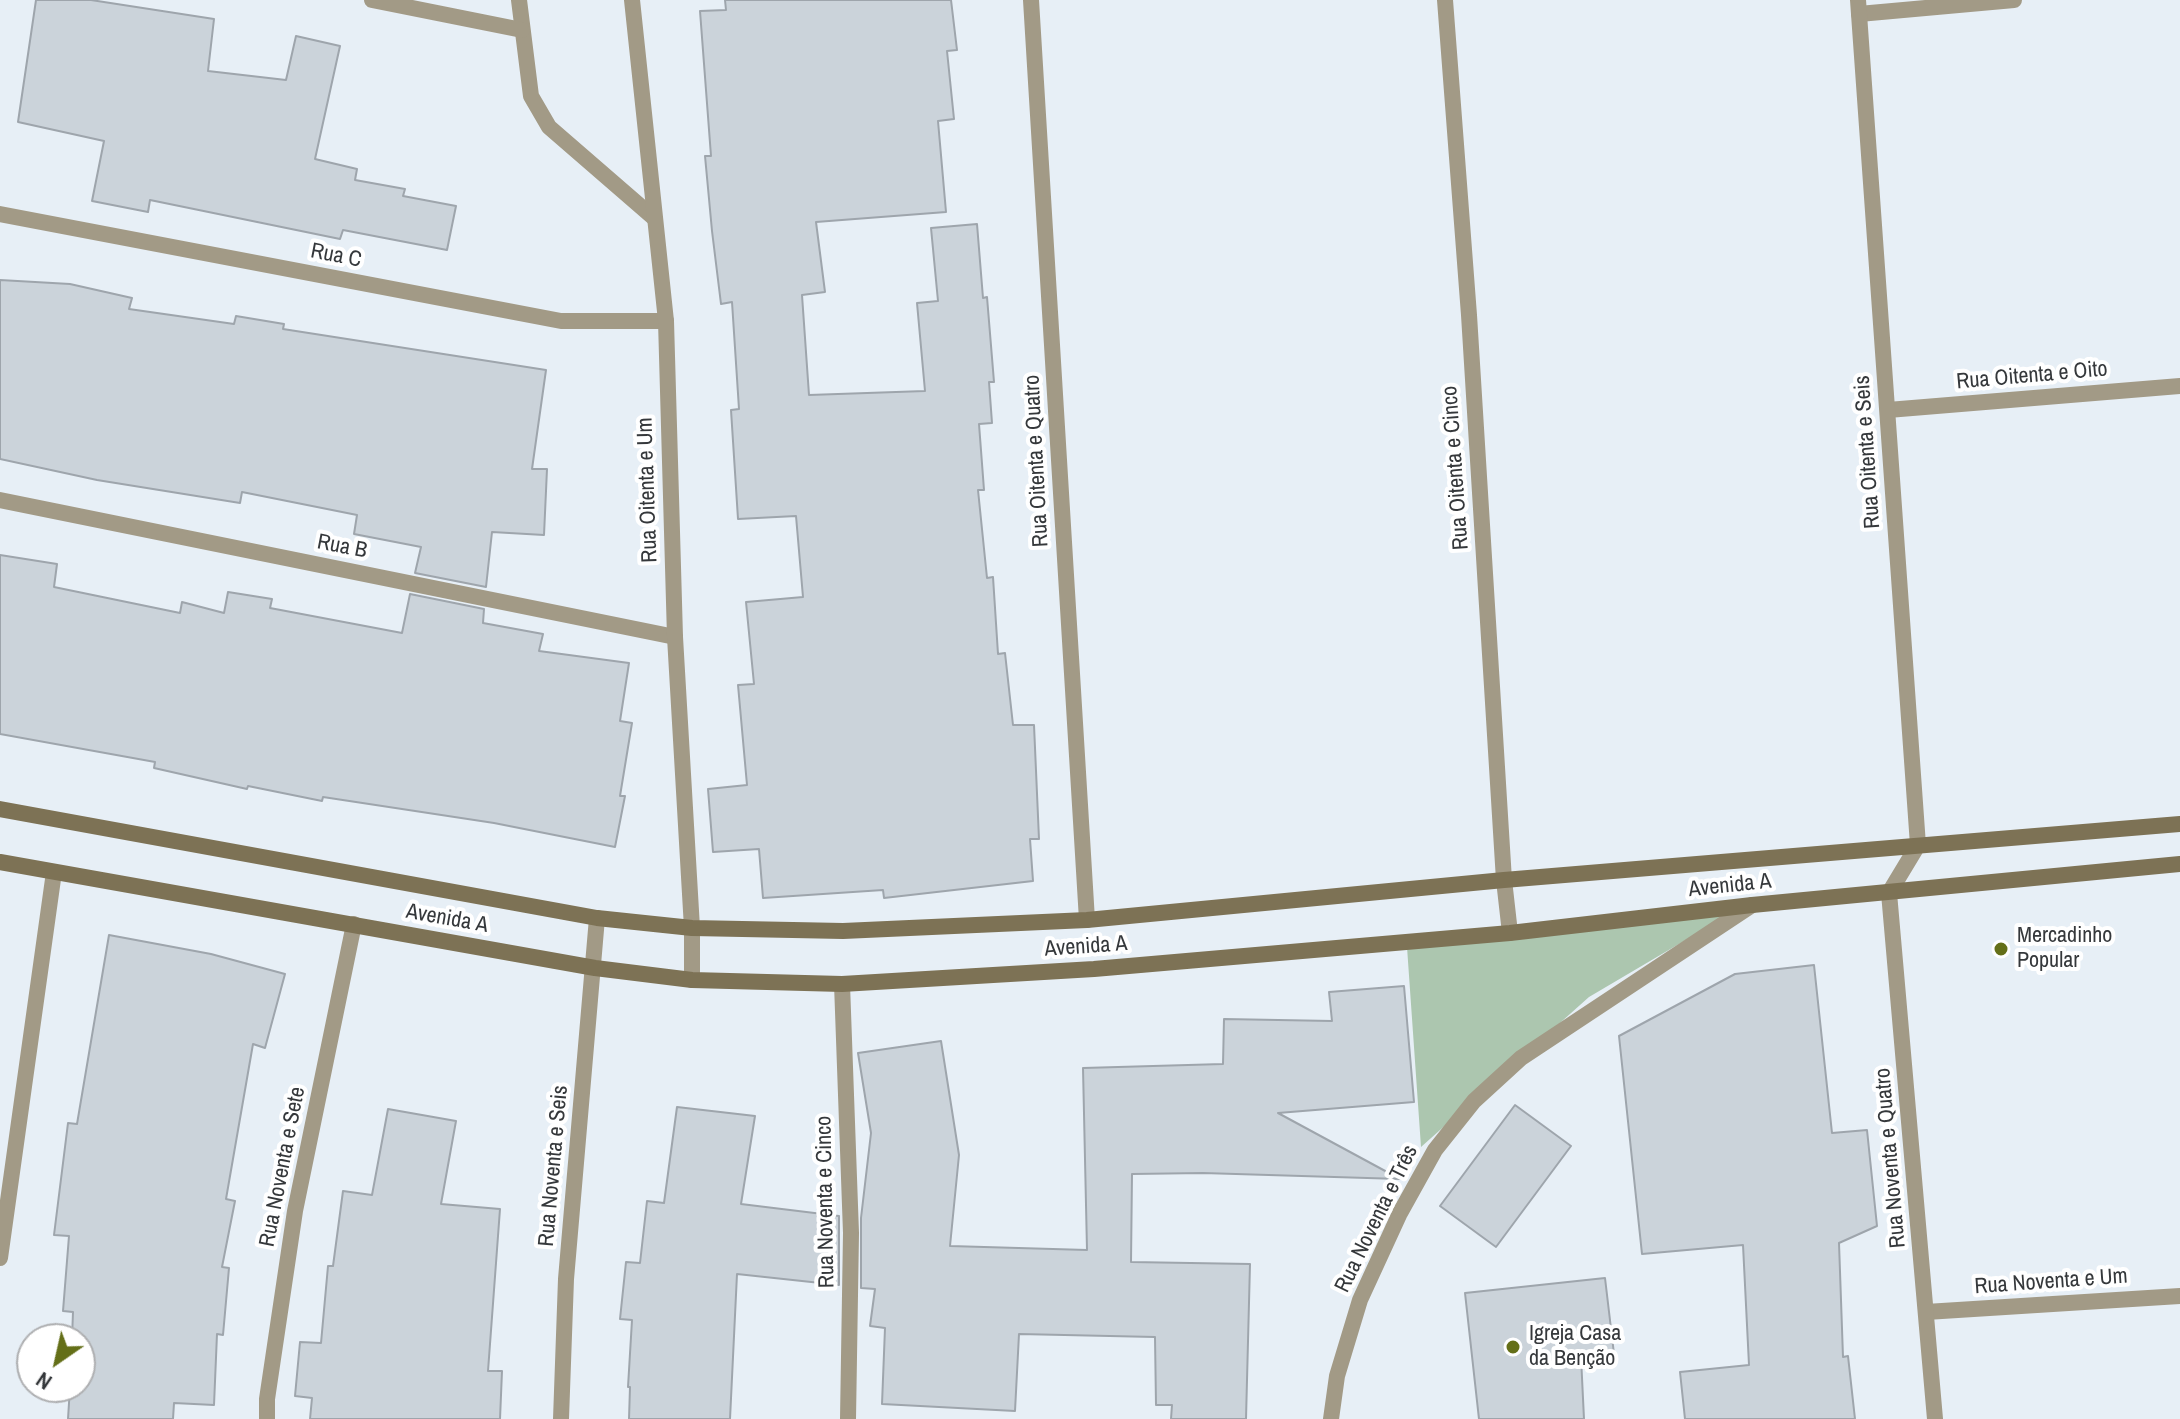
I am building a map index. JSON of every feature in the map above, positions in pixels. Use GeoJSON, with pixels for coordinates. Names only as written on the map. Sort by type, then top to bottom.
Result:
{"type":"FeatureCollection","features":[{"type":"Feature","properties":{"kind":"main road","name":"Avenida A"},"geometry":{"type":"LineString","coordinates":[[0,809],[597,918],[692,928],[843,931],[1087,920],[1504,880],[2180,824]]}},
{"type":"Feature","properties":{"kind":"main road","name":"Avenida A"},"geometry":{"type":"LineString","coordinates":[[0,862],[595,968],[692,980],[842,984],[1094,969],[1510,933],[1752,905],[2180,864]]}},
{"type":"Feature","properties":{"kind":"street"},"geometry":{"type":"LineString","coordinates":[[372,0],[522,30]]}},
{"type":"Feature","properties":{"kind":"street"},"geometry":{"type":"LineString","coordinates":[[519,0],[531,96],[549,127],[654,218]]}},
{"type":"Feature","properties":{"kind":"street","name":"Rua Oitenta e Um"},"geometry":{"type":"LineString","coordinates":[[632,0],[666,321],[675,637],[692,928],[692,980]]}},
{"type":"Feature","properties":{"kind":"street","name":"Rua Oitenta e Quatro"},"geometry":{"type":"LineString","coordinates":[[1031,0],[1087,920]]}},
{"type":"Feature","properties":{"kind":"street","name":"Rua Oitenta e Cinco"},"geometry":{"type":"LineString","coordinates":[[1445,0],[1510,933]]}},
{"type":"Feature","properties":{"kind":"street"},"geometry":{"type":"LineString","coordinates":[[1859,7],[2014,0]]}},
{"type":"Feature","properties":{"kind":"street","name":"Rua Oitenta e Seis"},"geometry":{"type":"LineString","coordinates":[[1859,7],[1918,845]]}},
{"type":"Feature","properties":{"kind":"street","name":"Rua C"},"geometry":{"type":"LineString","coordinates":[[0,214],[561,321],[666,321]]}},
{"type":"Feature","properties":{"kind":"street","name":"Rua Oitenta e Oito"},"geometry":{"type":"LineString","coordinates":[[1888,410],[2180,386]]}},
{"type":"Feature","properties":{"kind":"street","name":"Rua B"},"geometry":{"type":"LineString","coordinates":[[0,500],[675,637]]}},
{"type":"Feature","properties":{"kind":"street"},"geometry":{"type":"LineString","coordinates":[[1889,893],[1918,845]]}},
{"type":"Feature","properties":{"kind":"street"},"geometry":{"type":"LineString","coordinates":[[0,1258],[54,872]]}},
{"type":"Feature","properties":{"kind":"street","name":"Rua Noventa e Quatro"},"geometry":{"type":"LineString","coordinates":[[1889,893],[1935,1419]]}},
{"type":"Feature","properties":{"kind":"street","name":"Rua Noventa e Três"},"geometry":{"type":"LineString","coordinates":[[1331,1419],[1337,1376],[1360,1300],[1400,1213],[1435,1150],[1474,1101],[1521,1058],[1752,905]]}},
{"type":"Feature","properties":{"kind":"street","name":"Rua Noventa e Seis"},"geometry":{"type":"LineString","coordinates":[[561,1419],[566,1279],[597,918]]}},
{"type":"Feature","properties":{"kind":"street","name":"Rua Noventa e Sete"},"geometry":{"type":"LineString","coordinates":[[267,1419],[267,1399],[295,1211],[354,924]]}},
{"type":"Feature","properties":{"kind":"street","name":"Rua Noventa e Cinco"},"geometry":{"type":"LineString","coordinates":[[842,984],[851,1233],[848,1419]]}},
{"type":"Feature","properties":{"kind":"street","name":"Rua Noventa e Um"},"geometry":{"type":"LineString","coordinates":[[1926,1312],[2180,1296]]}},
{"type":"Feature","properties":{"kind":"green space"},"geometry":{"type":"Polygon","coordinates":[[[1740,908],[1589,997],[1421,1147],[1407,947],[1740,908]]]}},
{"type":"Feature","properties":{"kind":"building"},"geometry":{"type":"Polygon","coordinates":[[[36,0],[91,0],[214,19],[208,71],[286,80],[296,36],[340,46],[315,159],[357,169],[355,180],[405,189],[403,196],[456,206],[447,250],[343,230],[340,239],[150,200],[148,212],[92,201],[104,141],[18,122],[36,0]]]}},
{"type":"Feature","properties":{"kind":"building"},"geometry":{"type":"Polygon","coordinates":[[[725,0],[951,0],[957,50],[947,51],[954,119],[938,121],[946,212],[816,222],[825,292],[802,295],[809,395],[925,391],[917,303],[938,301],[931,228],[977,224],[994,382],[989,382],[992,423],[979,424],[984,490],[978,490],[987,578],[993,577],[998,654],[1005,653],[1013,725],[1034,725],[1039,839],[1030,839],[1033,881],[884,898],[883,890],[763,898],[759,849],[713,852],[708,789],[747,785],[738,685],[754,684],[746,602],[803,597],[796,516],[738,519],[731,410],[739,409],[732,302],[721,304],[712,231],[705,156],[711,156],[700,11],[726,10],[725,0]]]}},
{"type":"Feature","properties":{"kind":"building"},"geometry":{"type":"Polygon","coordinates":[[[0,280],[70,284],[132,298],[129,309],[234,324],[236,316],[284,324],[283,329],[546,370],[532,469],[547,469],[544,535],[492,532],[486,587],[415,573],[421,547],[354,534],[357,515],[242,492],[240,503],[97,480],[0,459],[0,280]]]}},
{"type":"Feature","properties":{"kind":"building"},"geometry":{"type":"Polygon","coordinates":[[[0,555],[57,564],[54,587],[180,613],[182,602],[224,613],[228,592],[272,599],[270,608],[402,633],[410,594],[484,609],[483,623],[543,634],[539,651],[629,663],[620,721],[632,723],[620,796],[625,796],[615,847],[494,823],[323,797],[322,801],[248,786],[247,789],[154,768],[155,762],[0,734],[0,555]]]}},
{"type":"Feature","properties":{"kind":"building"},"geometry":{"type":"Polygon","coordinates":[[[109,935],[211,954],[285,974],[265,1048],[253,1044],[226,1199],[235,1201],[222,1267],[229,1268],[223,1335],[217,1334],[214,1405],[174,1403],[173,1419],[68,1419],[69,1403],[96,1403],[96,1323],[73,1323],[73,1312],[63,1311],[69,1236],[54,1235],[68,1123],[77,1124],[109,935]]]}},
{"type":"Feature","properties":{"kind":"building"},"geometry":{"type":"Polygon","coordinates":[[[1814,965],[1832,1133],[1867,1130],[1877,1226],[1839,1243],[1843,1357],[1848,1356],[1855,1419],[1685,1419],[1680,1372],[1749,1365],[1743,1245],[1642,1254],[1619,1036],[1735,974],[1814,965]]]}},
{"type":"Feature","properties":{"kind":"building"},"geometry":{"type":"Polygon","coordinates":[[[1404,986],[1414,1102],[1278,1113],[1400,1179],[1132,1174],[1131,1262],[1250,1264],[1246,1419],[1171,1419],[1172,1405],[1156,1405],[1155,1337],[1019,1334],[1015,1411],[882,1404],[885,1328],[870,1326],[875,1289],[861,1288],[861,1218],[871,1133],[858,1053],[941,1041],[959,1155],[950,1246],[1087,1250],[1083,1068],[1223,1064],[1224,1019],[1332,1021],[1329,992],[1404,986]]]}},
{"type":"Feature","properties":{"kind":"building"},"geometry":{"type":"Polygon","coordinates":[[[1515,1105],[1571,1146],[1496,1247],[1440,1206],[1515,1105]]]}},
{"type":"Feature","properties":{"kind":"building"},"geometry":{"type":"Polygon","coordinates":[[[677,1107],[755,1116],[741,1204],[839,1216],[839,1285],[737,1274],[730,1419],[629,1419],[632,1320],[620,1319],[626,1262],[640,1263],[647,1201],[664,1203],[677,1107]]]}},
{"type":"Feature","properties":{"kind":"building"},"geometry":{"type":"Polygon","coordinates":[[[388,1109],[456,1121],[441,1204],[500,1209],[488,1371],[502,1371],[500,1419],[310,1419],[312,1398],[295,1396],[300,1342],[321,1343],[328,1266],[333,1266],[343,1191],[372,1195],[388,1109]]]}},
{"type":"Feature","properties":{"kind":"building"},"geometry":{"type":"Polygon","coordinates":[[[1605,1278],[1614,1354],[1581,1357],[1584,1419],[1479,1419],[1465,1293],[1605,1278]]]}},
{"type":"Feature","properties":{"kind":"place","name":"Mercadinho Popular"},"geometry":{"type":"Point","coordinates":[2001,949]}},
{"type":"Feature","properties":{"kind":"place","name":"Igreja Casa da Benção"},"geometry":{"type":"Point","coordinates":[1513,1347]}}]}
